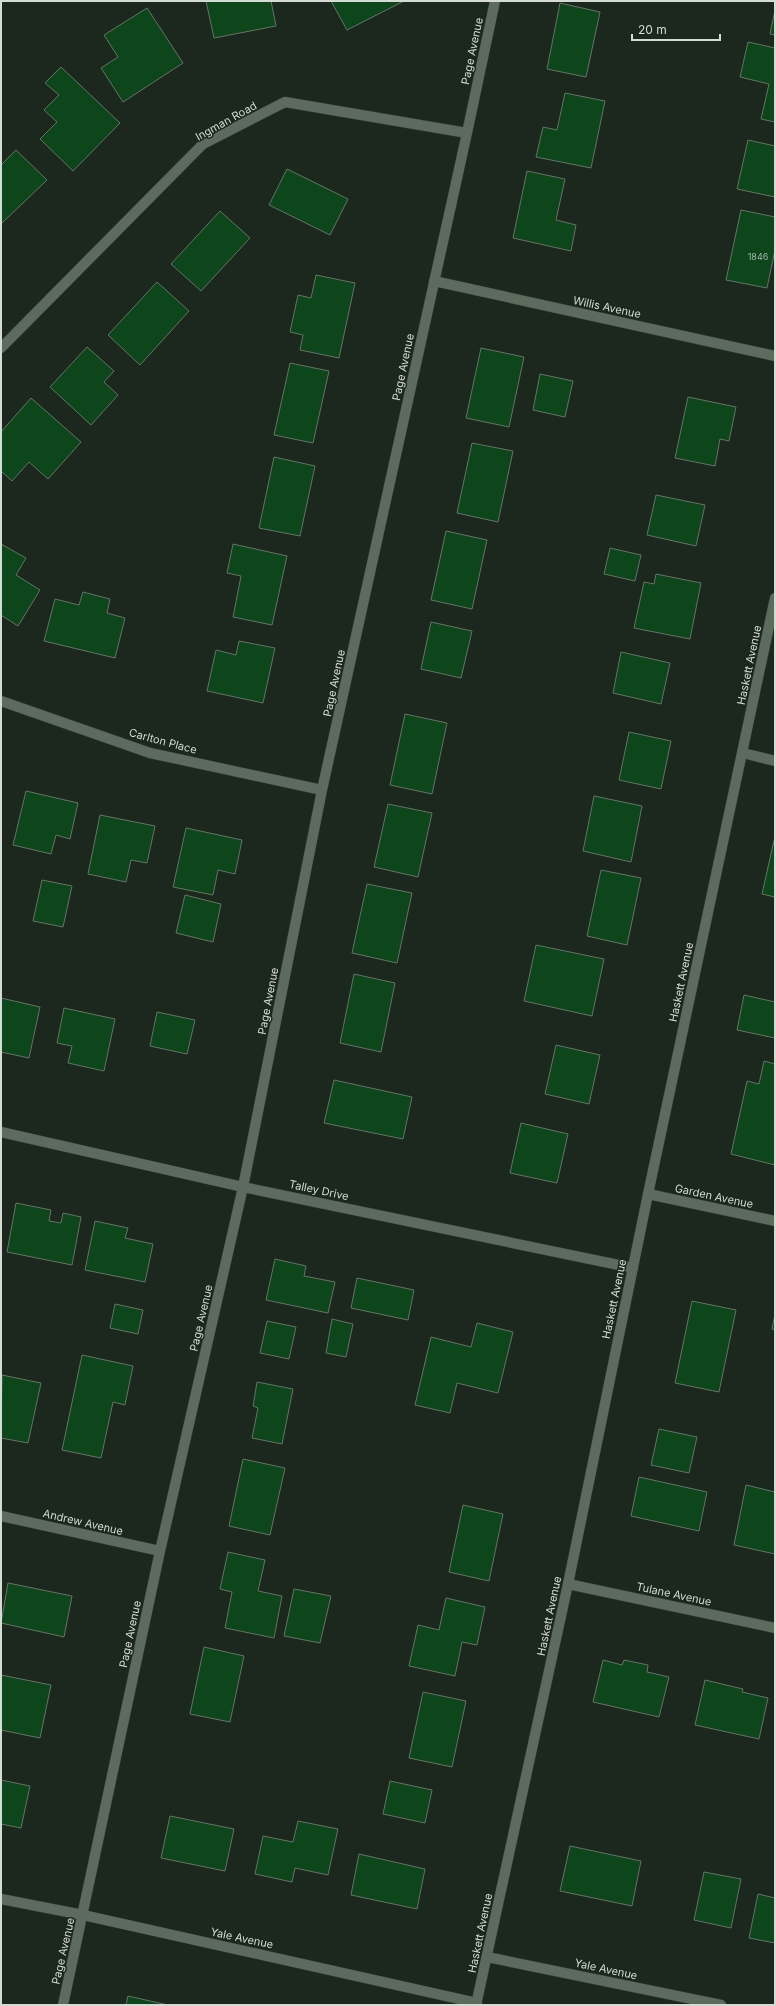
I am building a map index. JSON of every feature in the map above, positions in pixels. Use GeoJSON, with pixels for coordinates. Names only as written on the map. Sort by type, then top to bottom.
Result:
{"type":"FeatureCollection","features":[{"type":"Feature","properties":{"kind":"street","name":"Page Avenue"},"geometry":{"type":"LineString","coordinates":[[63,2005],[160,1551],[243,1187],[322,790],[467,133],[494,1]]}},
{"type":"Feature","properties":{"kind":"street","name":"Ingman Road"},"geometry":{"type":"LineString","coordinates":[[1,348],[203,144],[285,102],[467,133]]}},
{"type":"Feature","properties":{"kind":"street","name":"Willis Avenue"},"geometry":{"type":"LineString","coordinates":[[434,281],[775,356]]}},
{"type":"Feature","properties":{"kind":"street","name":"Haskett Avenue"},"geometry":{"type":"LineString","coordinates":[[477,2004],[568,1584],[648,1194],[775,598]]}},
{"type":"Feature","properties":{"kind":"street","name":"Carlton Place"},"geometry":{"type":"LineString","coordinates":[[1,701],[150,753],[322,790]]}},
{"type":"Feature","properties":{"kind":"street"},"geometry":{"type":"LineString","coordinates":[[742,753],[775,761]]}},
{"type":"Feature","properties":{"kind":"street","name":"Talley Drive"},"geometry":{"type":"LineString","coordinates":[[1,1132],[243,1187],[633,1268]]}},
{"type":"Feature","properties":{"kind":"street","name":"Garden Avenue"},"geometry":{"type":"LineString","coordinates":[[648,1194],[775,1221]]}},
{"type":"Feature","properties":{"kind":"street","name":"Andrew Avenue"},"geometry":{"type":"LineString","coordinates":[[1,1516],[160,1551]]}},
{"type":"Feature","properties":{"kind":"street","name":"Tulane Avenue"},"geometry":{"type":"LineString","coordinates":[[568,1584],[775,1628]]}},
{"type":"Feature","properties":{"kind":"street","name":"Yale Avenue"},"geometry":{"type":"LineString","coordinates":[[1,1899],[83,1915],[477,2004]]}},
{"type":"Feature","properties":{"kind":"street","name":"Yale Avenue"},"geometry":{"type":"LineString","coordinates":[[487,1957],[721,2005]]}},
{"type":"Feature","properties":{"kind":"building"},"geometry":{"type":"Polygon","coordinates":[[[206,1],[271,1],[276,26],[214,38],[206,1]]]}},
{"type":"Feature","properties":{"kind":"building"},"geometry":{"type":"Polygon","coordinates":[[[331,1],[404,1],[347,30],[331,1]]]}},
{"type":"Feature","properties":{"kind":"building"},"geometry":{"type":"Polygon","coordinates":[[[560,3],[600,12],[586,77],[547,69],[560,3]]]}},
{"type":"Feature","properties":{"kind":"building"},"geometry":{"type":"Polygon","coordinates":[[[147,8],[183,63],[123,102],[101,68],[118,57],[104,35],[147,8]]]}},
{"type":"Feature","properties":{"kind":"building"},"geometry":{"type":"Polygon","coordinates":[[[775,10],[775,35],[770,34],[775,10]]]}},
{"type":"Feature","properties":{"kind":"building"},"geometry":{"type":"Polygon","coordinates":[[[748,42],[775,48],[775,122],[761,119],[769,84],[740,77],[748,42]]]}},
{"type":"Feature","properties":{"kind":"building"},"geometry":{"type":"Polygon","coordinates":[[[61,67],[120,123],[73,171],[40,139],[57,122],[44,110],[59,95],[45,83],[61,67]]]}},
{"type":"Feature","properties":{"kind":"building"},"geometry":{"type":"Polygon","coordinates":[[[565,93],[605,101],[591,168],[536,157],[543,127],[557,130],[565,93]]]}},
{"type":"Feature","properties":{"kind":"building"},"geometry":{"type":"Polygon","coordinates":[[[748,140],[775,146],[775,197],[737,189],[748,140]]]}},
{"type":"Feature","properties":{"kind":"building"},"geometry":{"type":"Polygon","coordinates":[[[16,150],[47,180],[1,224],[1,165],[16,150]]]}},
{"type":"Feature","properties":{"kind":"building"},"geometry":{"type":"Polygon","coordinates":[[[287,169],[348,199],[330,235],[269,205],[287,169]]]}},
{"type":"Feature","properties":{"kind":"building"},"geometry":{"type":"Polygon","coordinates":[[[527,171],[565,179],[556,220],[576,225],[571,251],[513,238],[527,171]]]}},
{"type":"Feature","properties":{"kind":"building"},"geometry":{"type":"Polygon","coordinates":[[[741,210],[775,217],[775,250],[767,288],[726,280],[741,210]]]}},
{"type":"Feature","properties":{"kind":"building"},"geometry":{"type":"Polygon","coordinates":[[[220,211],[250,238],[201,291],[171,264],[220,211]]]}},
{"type":"Feature","properties":{"kind":"building"},"geometry":{"type":"Polygon","coordinates":[[[316,275],[355,283],[339,358],[300,350],[303,335],[290,332],[298,295],[311,298],[316,275]]]}},
{"type":"Feature","properties":{"kind":"building"},"geometry":{"type":"Polygon","coordinates":[[[157,282],[189,311],[140,365],[108,335],[157,282]]]}},
{"type":"Feature","properties":{"kind":"building"},"geometry":{"type":"Polygon","coordinates":[[[87,347],[114,371],[104,382],[118,395],[91,425],[50,387],[87,347]]]}},
{"type":"Feature","properties":{"kind":"building"},"geometry":{"type":"Polygon","coordinates":[[[481,348],[524,357],[509,427],[466,418],[481,348]]]}},
{"type":"Feature","properties":{"kind":"building"},"geometry":{"type":"Polygon","coordinates":[[[290,363],[329,371],[313,443],[274,435],[290,363]]]}},
{"type":"Feature","properties":{"kind":"building"},"geometry":{"type":"Polygon","coordinates":[[[540,374],[573,381],[565,417],[533,410],[540,374]]]}},
{"type":"Feature","properties":{"kind":"building"},"geometry":{"type":"Polygon","coordinates":[[[688,397],[736,407],[729,441],[720,439],[715,466],[675,458],[688,397]]]}},
{"type":"Feature","properties":{"kind":"building"},"geometry":{"type":"Polygon","coordinates":[[[31,398],[81,442],[48,479],[29,462],[12,481],[1,471],[1,432],[31,398]]]}},
{"type":"Feature","properties":{"kind":"building"},"geometry":{"type":"Polygon","coordinates":[[[472,443],[513,451],[498,522],[457,513],[472,443]]]}},
{"type":"Feature","properties":{"kind":"building"},"geometry":{"type":"Polygon","coordinates":[[[274,457],[315,466],[300,536],[259,528],[274,457]]]}},
{"type":"Feature","properties":{"kind":"building"},"geometry":{"type":"Polygon","coordinates":[[[656,495],[705,505],[696,546],[647,535],[656,495]]]}},
{"type":"Feature","properties":{"kind":"building"},"geometry":{"type":"Polygon","coordinates":[[[446,531],[487,540],[472,609],[431,600],[446,531]]]}},
{"type":"Feature","properties":{"kind":"building"},"geometry":{"type":"Polygon","coordinates":[[[1,544],[26,558],[16,575],[40,590],[18,626],[1,615],[1,544]]]}},
{"type":"Feature","properties":{"kind":"building"},"geometry":{"type":"Polygon","coordinates":[[[233,544],[287,556],[272,625],[233,617],[241,576],[227,573],[233,544]]]}},
{"type":"Feature","properties":{"kind":"building"},"geometry":{"type":"Polygon","coordinates":[[[610,548],[641,555],[635,581],[604,574],[610,548]]]}},
{"type":"Feature","properties":{"kind":"building"},"geometry":{"type":"Polygon","coordinates":[[[656,574],[701,583],[690,639],[634,628],[644,582],[654,584],[656,574]]]}},
{"type":"Feature","properties":{"kind":"building"},"geometry":{"type":"Polygon","coordinates":[[[83,592],[110,599],[107,613],[125,618],[115,658],[44,641],[55,599],[79,605],[83,592]]]}},
{"type":"Feature","properties":{"kind":"building"},"geometry":{"type":"Polygon","coordinates":[[[431,622],[472,631],[461,678],[421,669],[431,622]]]}},
{"type":"Feature","properties":{"kind":"building"},"geometry":{"type":"Polygon","coordinates":[[[239,641],[275,648],[263,703],[207,691],[216,650],[236,655],[239,641]]]}},
{"type":"Feature","properties":{"kind":"building"},"geometry":{"type":"Polygon","coordinates":[[[621,652],[670,663],[661,704],[613,693],[621,652]]]}},
{"type":"Feature","properties":{"kind":"building"},"geometry":{"type":"Polygon","coordinates":[[[405,714],[447,723],[432,794],[390,785],[405,714]]]}},
{"type":"Feature","properties":{"kind":"building"},"geometry":{"type":"Polygon","coordinates":[[[629,732],[671,741],[661,789],[619,780],[629,732]]]}},
{"type":"Feature","properties":{"kind":"building"},"geometry":{"type":"Polygon","coordinates":[[[26,791],[78,803],[70,839],[56,835],[51,854],[13,845],[26,791]]]}},
{"type":"Feature","properties":{"kind":"building"},"geometry":{"type":"Polygon","coordinates":[[[594,796],[642,806],[631,862],[583,851],[594,796]]]}},
{"type":"Feature","properties":{"kind":"building"},"geometry":{"type":"Polygon","coordinates":[[[388,804],[432,813],[418,877],[374,867],[388,804]]]}},
{"type":"Feature","properties":{"kind":"building"},"geometry":{"type":"Polygon","coordinates":[[[100,815],[155,826],[147,863],[131,860],[126,882],[88,874],[100,815]]]}},
{"type":"Feature","properties":{"kind":"building"},"geometry":{"type":"Polygon","coordinates":[[[186,828],[242,840],[235,874],[218,870],[213,895],[173,887],[186,828]]]}},
{"type":"Feature","properties":{"kind":"building"},"geometry":{"type":"Polygon","coordinates":[[[775,836],[775,897],[762,894],[775,836]]]}},
{"type":"Feature","properties":{"kind":"building"},"geometry":{"type":"Polygon","coordinates":[[[601,870],[641,878],[627,945],[587,936],[601,870]]]}},
{"type":"Feature","properties":{"kind":"building"},"geometry":{"type":"Polygon","coordinates":[[[42,880],[72,886],[63,927],[33,921],[42,880]]]}},
{"type":"Feature","properties":{"kind":"building"},"geometry":{"type":"Polygon","coordinates":[[[367,884],[412,893],[397,963],[352,953],[367,884]]]}},
{"type":"Feature","properties":{"kind":"building"},"geometry":{"type":"Polygon","coordinates":[[[185,895],[221,904],[213,942],[176,933],[185,895]]]}},
{"type":"Feature","properties":{"kind":"building"},"geometry":{"type":"Polygon","coordinates":[[[536,945],[604,959],[592,1016],[524,1001],[536,945]]]}},
{"type":"Feature","properties":{"kind":"building"},"geometry":{"type":"Polygon","coordinates":[[[354,974],[395,983],[381,1052],[340,1043],[354,974]]]}},
{"type":"Feature","properties":{"kind":"building"},"geometry":{"type":"Polygon","coordinates":[[[744,995],[775,1002],[775,1038],[737,1030],[744,995]]]}},
{"type":"Feature","properties":{"kind":"building"},"geometry":{"type":"Polygon","coordinates":[[[1,998],[40,1007],[29,1058],[1,1052],[1,998]]]}},
{"type":"Feature","properties":{"kind":"building"},"geometry":{"type":"Polygon","coordinates":[[[64,1008],[115,1019],[104,1071],[68,1063],[72,1046],[57,1043],[64,1008]]]}},
{"type":"Feature","properties":{"kind":"building"},"geometry":{"type":"Polygon","coordinates":[[[157,1012],[195,1020],[187,1054],[150,1046],[157,1012]]]}},
{"type":"Feature","properties":{"kind":"building"},"geometry":{"type":"Polygon","coordinates":[[[556,1045],[600,1055],[589,1104],[545,1094],[556,1045]]]}},
{"type":"Feature","properties":{"kind":"building"},"geometry":{"type":"Polygon","coordinates":[[[764,1061],[775,1064],[775,1165],[731,1154],[747,1081],[759,1084],[764,1061]]]}},
{"type":"Feature","properties":{"kind":"building"},"geometry":{"type":"Polygon","coordinates":[[[334,1080],[412,1097],[403,1139],[324,1123],[334,1080]]]}},
{"type":"Feature","properties":{"kind":"building"},"geometry":{"type":"Polygon","coordinates":[[[521,1123],[568,1134],[557,1183],[510,1173],[521,1123]]]}},
{"type":"Feature","properties":{"kind":"building"},"geometry":{"type":"Polygon","coordinates":[[[16,1203],[51,1210],[49,1221],[61,1223],[63,1213],[81,1217],[72,1265],[7,1252],[16,1203]]]}},
{"type":"Feature","properties":{"kind":"building"},"geometry":{"type":"Polygon","coordinates":[[[95,1221],[128,1228],[125,1238],[153,1244],[145,1282],[85,1270],[95,1221]]]}},
{"type":"Feature","properties":{"kind":"building"},"geometry":{"type":"Polygon","coordinates":[[[275,1259],[306,1266],[304,1276],[335,1282],[328,1313],[266,1300],[275,1259]]]}},
{"type":"Feature","properties":{"kind":"building"},"geometry":{"type":"Polygon","coordinates":[[[357,1278],[414,1290],[408,1320],[351,1308],[357,1278]]]}},
{"type":"Feature","properties":{"kind":"building"},"geometry":{"type":"Polygon","coordinates":[[[692,1301],[736,1310],[719,1392],[675,1383],[692,1301]]]}},
{"type":"Feature","properties":{"kind":"building"},"geometry":{"type":"Polygon","coordinates":[[[115,1304],[143,1310],[138,1334],[110,1328],[115,1304]]]}},
{"type":"Feature","properties":{"kind":"building"},"geometry":{"type":"Polygon","coordinates":[[[775,1314],[775,1330],[772,1329],[775,1314]]]}},
{"type":"Feature","properties":{"kind":"building"},"geometry":{"type":"Polygon","coordinates":[[[332,1319],[353,1324],[346,1357],[326,1353],[332,1319]]]}},
{"type":"Feature","properties":{"kind":"building"},"geometry":{"type":"Polygon","coordinates":[[[267,1321],[296,1327],[289,1359],[260,1353],[267,1321]]]}},
{"type":"Feature","properties":{"kind":"building"},"geometry":{"type":"Polygon","coordinates":[[[477,1323],[513,1332],[498,1393],[457,1383],[450,1413],[415,1405],[431,1337],[471,1347],[477,1323]]]}},
{"type":"Feature","properties":{"kind":"building"},"geometry":{"type":"Polygon","coordinates":[[[82,1355],[133,1366],[125,1405],[113,1402],[101,1458],[62,1450],[82,1355]]]}},
{"type":"Feature","properties":{"kind":"building"},"geometry":{"type":"Polygon","coordinates":[[[2,1375],[41,1383],[28,1443],[1,1438],[2,1375]]]}},
{"type":"Feature","properties":{"kind":"building"},"geometry":{"type":"Polygon","coordinates":[[[257,1382],[293,1389],[282,1444],[252,1438],[258,1408],[253,1406],[257,1382]]]}},
{"type":"Feature","properties":{"kind":"building"},"geometry":{"type":"Polygon","coordinates":[[[659,1429],[697,1437],[689,1473],[651,1465],[659,1429]]]}},
{"type":"Feature","properties":{"kind":"building"},"geometry":{"type":"Polygon","coordinates":[[[243,1459],[285,1468],[270,1535],[229,1526],[243,1459]]]}},
{"type":"Feature","properties":{"kind":"building"},"geometry":{"type":"Polygon","coordinates":[[[639,1477],[707,1492],[699,1531],[631,1516],[639,1477]]]}},
{"type":"Feature","properties":{"kind":"building"},"geometry":{"type":"Polygon","coordinates":[[[746,1485],[775,1492],[775,1554],[734,1545],[746,1485]]]}},
{"type":"Feature","properties":{"kind":"building"},"geometry":{"type":"Polygon","coordinates":[[[463,1505],[503,1514],[489,1581],[449,1572],[463,1505]]]}},
{"type":"Feature","properties":{"kind":"building"},"geometry":{"type":"Polygon","coordinates":[[[228,1552],[265,1560],[258,1591],[282,1596],[274,1638],[225,1628],[232,1592],[220,1589],[228,1552]]]}},
{"type":"Feature","properties":{"kind":"building"},"geometry":{"type":"Polygon","coordinates":[[[8,1583],[72,1596],[64,1637],[1,1623],[8,1583]]]}},
{"type":"Feature","properties":{"kind":"building"},"geometry":{"type":"Polygon","coordinates":[[[294,1589],[331,1596],[320,1643],[284,1636],[294,1589]]]}},
{"type":"Feature","properties":{"kind":"building"},"geometry":{"type":"Polygon","coordinates":[[[446,1598],[485,1607],[477,1645],[462,1642],[455,1676],[409,1666],[418,1625],[439,1630],[446,1598]]]}},
{"type":"Feature","properties":{"kind":"building"},"geometry":{"type":"Polygon","coordinates":[[[204,1647],[244,1656],[230,1722],[190,1714],[204,1647]]]}},
{"type":"Feature","properties":{"kind":"building"},"geometry":{"type":"Polygon","coordinates":[[[603,1660],[622,1665],[624,1660],[648,1665],[647,1672],[669,1677],[659,1717],[593,1702],[603,1660]]]}},
{"type":"Feature","properties":{"kind":"building"},"geometry":{"type":"Polygon","coordinates":[[[1,1675],[51,1685],[40,1738],[1,1730],[1,1675]]]}},
{"type":"Feature","properties":{"kind":"building"},"geometry":{"type":"Polygon","coordinates":[[[705,1680],[743,1689],[742,1692],[768,1698],[759,1739],[695,1725],[705,1680]]]}},
{"type":"Feature","properties":{"kind":"building"},"geometry":{"type":"Polygon","coordinates":[[[423,1692],[466,1701],[452,1767],[409,1758],[423,1692]]]}},
{"type":"Feature","properties":{"kind":"building"},"geometry":{"type":"Polygon","coordinates":[[[1,1780],[30,1786],[21,1828],[1,1824],[1,1780]]]}},
{"type":"Feature","properties":{"kind":"building"},"geometry":{"type":"Polygon","coordinates":[[[390,1781],[432,1790],[425,1823],[383,1814],[390,1781]]]}},
{"type":"Feature","properties":{"kind":"building"},"geometry":{"type":"Polygon","coordinates":[[[170,1816],[234,1829],[225,1871],[161,1858],[170,1816]]]}},
{"type":"Feature","properties":{"kind":"building"},"geometry":{"type":"Polygon","coordinates":[[[298,1821],[338,1829],[328,1875],[295,1868],[292,1882],[255,1874],[263,1836],[293,1842],[298,1821]]]}},
{"type":"Feature","properties":{"kind":"building"},"geometry":{"type":"Polygon","coordinates":[[[570,1846],[641,1861],[632,1906],[560,1891],[570,1846]]]}},
{"type":"Feature","properties":{"kind":"building"},"geometry":{"type":"Polygon","coordinates":[[[359,1854],[425,1869],[417,1909],[351,1895],[359,1854]]]}},
{"type":"Feature","properties":{"kind":"building"},"geometry":{"type":"Polygon","coordinates":[[[704,1872],[741,1879],[731,1928],[694,1920],[704,1872]]]}},
{"type":"Feature","properties":{"kind":"building"},"geometry":{"type":"Polygon","coordinates":[[[758,1894],[775,1898],[775,1943],[749,1938],[758,1894]]]}},
{"type":"Feature","properties":{"kind":"building"},"geometry":{"type":"Polygon","coordinates":[[[128,1996],[168,2005],[126,2005],[128,1996]]]}}]}
